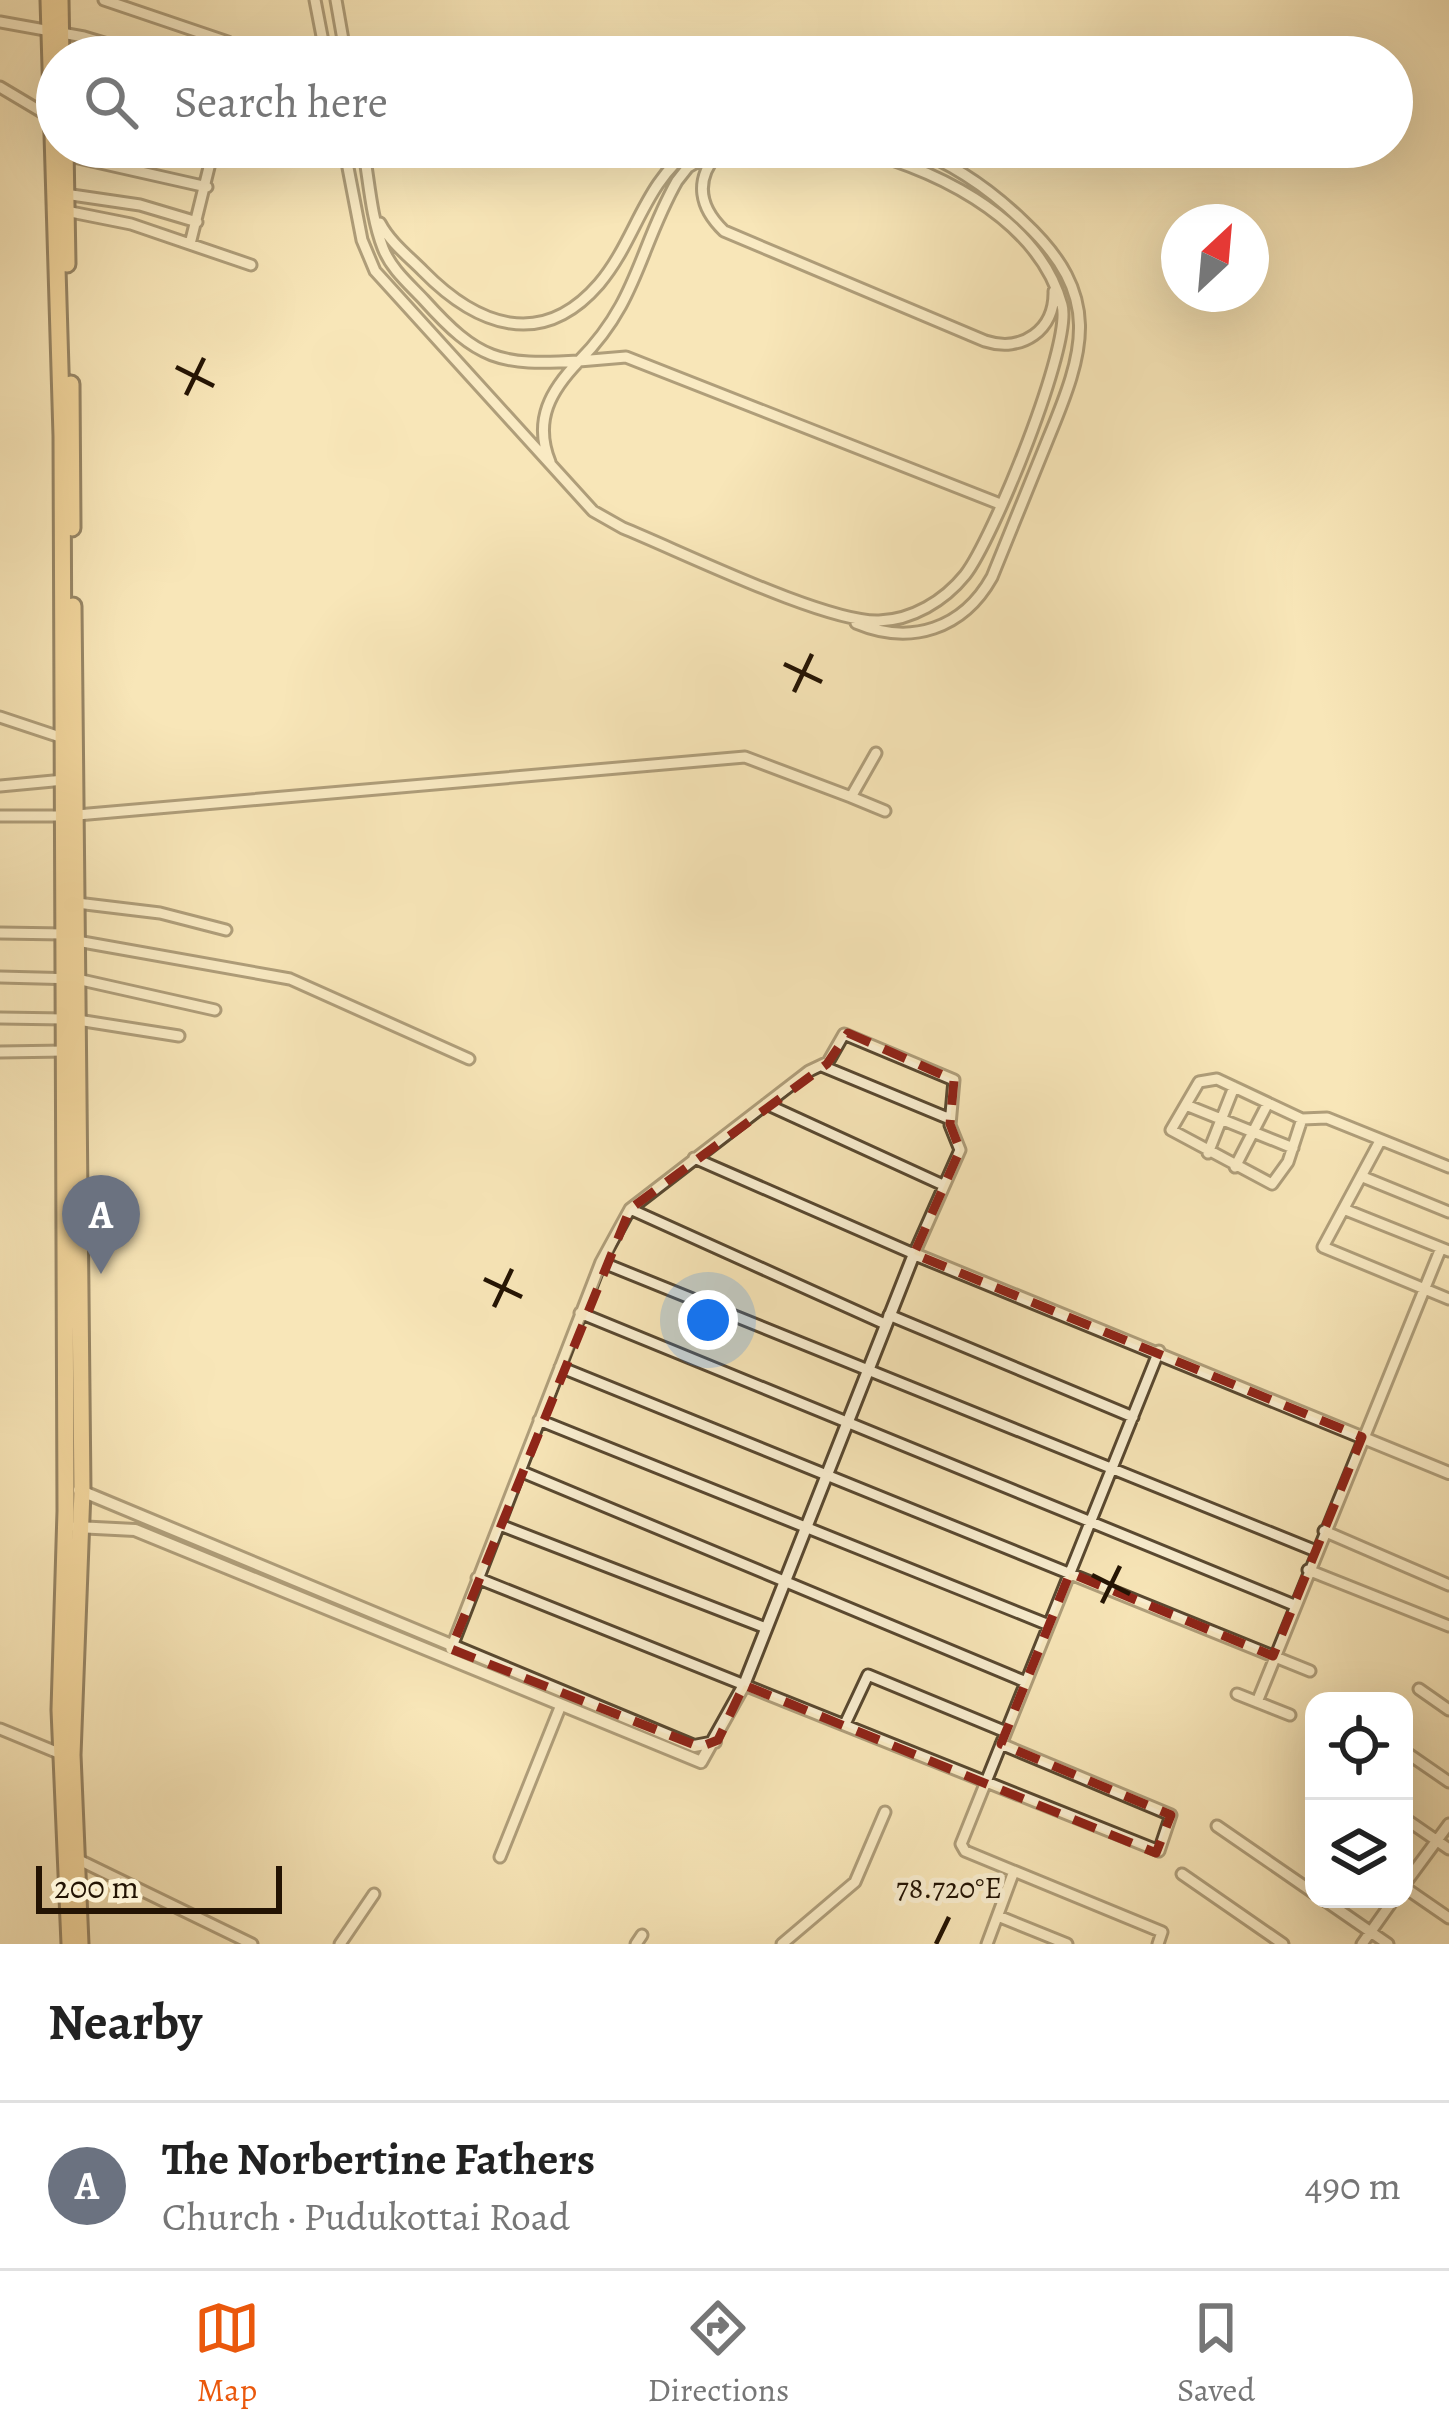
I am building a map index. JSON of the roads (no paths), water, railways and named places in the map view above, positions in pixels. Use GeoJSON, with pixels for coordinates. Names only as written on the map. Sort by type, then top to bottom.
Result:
{"type":"FeatureCollection","features":[{"type":"Feature","properties":{"kind":"highway"},"geometry":{"type":"LineString","coordinates":[[49,0],[56,36]]}},
{"type":"Feature","properties":{"kind":"highway"},"geometry":{"type":"LineString","coordinates":[[55,36],[60,0]]}},
{"type":"Feature","properties":{"kind":"highway"},"geometry":{"type":"LineString","coordinates":[[53,168],[64,781],[77,903],[71,937]]}},
{"type":"Feature","properties":{"kind":"highway"},"geometry":{"type":"LineString","coordinates":[[65,168],[74,1488],[66,1755],[70,1944]]}},
{"type":"Feature","properties":{"kind":"highway"},"geometry":{"type":"LineString","coordinates":[[71,1019],[65,1051],[71,1172]]}},
{"type":"Feature","properties":{"kind":"highway"},"geometry":{"type":"LineString","coordinates":[[66,1755],[80,1944]]}},
{"type":"Feature","properties":{"kind":"street"},"geometry":{"type":"LineString","coordinates":[[104,0],[213,36]]}},
{"type":"Feature","properties":{"kind":"street"},"geometry":{"type":"LineString","coordinates":[[315,0],[322,36]]}},
{"type":"Feature","properties":{"kind":"street"},"geometry":{"type":"LineString","coordinates":[[336,0],[342,36]]}},
{"type":"Feature","properties":{"kind":"street"},"geometry":{"type":"LineString","coordinates":[[0,22],[67,36]]}},
{"type":"Feature","properties":{"kind":"street"},"geometry":{"type":"LineString","coordinates":[[0,87],[36,108]]}},
{"type":"Feature","properties":{"kind":"street"},"geometry":{"type":"LineString","coordinates":[[132,168],[207,187]]}},
{"type":"Feature","properties":{"kind":"street"},"geometry":{"type":"LineString","coordinates":[[190,244],[211,168]]}},
{"type":"Feature","properties":{"kind":"street"},"geometry":{"type":"LineString","coordinates":[[348,168],[362,240],[375,272],[563,481],[612,523],[890,632],[940,628],[976,601],[992,577],[1079,363],[1081,318],[1068,274],[1042,238],[975,180],[951,168]]}},
{"type":"Feature","properties":{"kind":"street"},"geometry":{"type":"LineString","coordinates":[[367,168],[387,257],[463,341],[510,363],[638,360],[1000,504]]}},
{"type":"Feature","properties":{"kind":"street"},"geometry":{"type":"LineString","coordinates":[[374,206],[386,235],[453,301],[483,318],[532,322],[582,300],[610,269],[656,181],[671,168]]}},
{"type":"Feature","properties":{"kind":"street"},"geometry":{"type":"LineString","coordinates":[[563,481],[546,452],[543,419],[556,387],[625,307],[677,181],[687,168]]}},
{"type":"Feature","properties":{"kind":"street"},"geometry":{"type":"LineString","coordinates":[[707,168],[704,204],[724,231],[1002,345],[1027,340],[1041,330],[1053,309],[1054,286]]}},
{"type":"Feature","properties":{"kind":"street"},"geometry":{"type":"LineString","coordinates":[[838,614],[881,621],[924,610],[974,562],[1059,357],[1065,318],[1054,286],[1029,247],[964,193],[915,168]]}},
{"type":"Feature","properties":{"kind":"street"},"geometry":{"type":"LineString","coordinates":[[66,203],[140,205],[197,222]]}},
{"type":"Feature","properties":{"kind":"street"},"geometry":{"type":"LineString","coordinates":[[66,203],[251,265]]}},
{"type":"Feature","properties":{"kind":"street"},"geometry":{"type":"LineString","coordinates":[[0,717],[63,738]]}},
{"type":"Feature","properties":{"kind":"street"},"geometry":{"type":"LineString","coordinates":[[851,797],[876,753]]}},
{"type":"Feature","properties":{"kind":"street"},"geometry":{"type":"LineString","coordinates":[[0,816],[71,815],[745,757],[885,811]]}},
{"type":"Feature","properties":{"kind":"street"},"geometry":{"type":"LineString","coordinates":[[0,786],[64,781]]}},
{"type":"Feature","properties":{"kind":"street"},"geometry":{"type":"LineString","coordinates":[[77,903],[160,913],[226,930]]}},
{"type":"Feature","properties":{"kind":"street"},"geometry":{"type":"LineString","coordinates":[[0,933],[71,937],[290,979],[469,1059]]}},
{"type":"Feature","properties":{"kind":"street"},"geometry":{"type":"LineString","coordinates":[[0,977],[71,979],[215,1010]]}},
{"type":"Feature","properties":{"kind":"street"},"geometry":{"type":"LineString","coordinates":[[0,1018],[71,1019],[179,1036]]}},
{"type":"Feature","properties":{"kind":"street"},"geometry":{"type":"LineString","coordinates":[[74,1488],[315,1598],[556,1699],[694,1746],[718,1740],[962,1144],[950,1119],[952,1075],[848,1033],[822,1066],[630,1209],[580,1313],[451,1648]]}},
{"type":"Feature","properties":{"kind":"street"},"geometry":{"type":"LineString","coordinates":[[0,1052],[65,1051]]}},
{"type":"Feature","properties":{"kind":"street"},"geometry":{"type":"LineString","coordinates":[[822,1066],[950,1119]]}},
{"type":"Feature","properties":{"kind":"street"},"geometry":{"type":"LineString","coordinates":[[1302,1119],[1293,1148],[1272,1184],[1171,1130],[1199,1082],[1217,1079],[1302,1119],[1327,1118],[1449,1167]]}},
{"type":"Feature","properties":{"kind":"street"},"geometry":{"type":"LineString","coordinates":[[1208,1153],[1234,1087]]}},
{"type":"Feature","properties":{"kind":"street"},"geometry":{"type":"LineString","coordinates":[[1235,1167],[1268,1103]]}},
{"type":"Feature","properties":{"kind":"street"},"geometry":{"type":"LineString","coordinates":[[766,1104],[943,1185]]}},
{"type":"Feature","properties":{"kind":"street"},"geometry":{"type":"LineString","coordinates":[[1186,1105],[1293,1148]]}},
{"type":"Feature","properties":{"kind":"street"},"geometry":{"type":"LineString","coordinates":[[1381,1141],[1323,1247],[1449,1299]]}},
{"type":"Feature","properties":{"kind":"street"},"geometry":{"type":"LineString","coordinates":[[694,1158],[914,1254],[1449,1473]]}},
{"type":"Feature","properties":{"kind":"street"},"geometry":{"type":"LineString","coordinates":[[1363,1177],[1449,1212]]}},
{"type":"Feature","properties":{"kind":"street"},"geometry":{"type":"LineString","coordinates":[[630,1209],[1132,1417]]}},
{"type":"Feature","properties":{"kind":"street"},"geometry":{"type":"LineString","coordinates":[[1257,1702],[1362,1437],[1445,1249],[1346,1210]]}},
{"type":"Feature","properties":{"kind":"street"},"geometry":{"type":"LineString","coordinates":[[601,1262],[1316,1551]]}},
{"type":"Feature","properties":{"kind":"street"},"geometry":{"type":"LineString","coordinates":[[580,1313],[1294,1605]]}},
{"type":"Feature","properties":{"kind":"street"},"geometry":{"type":"LineString","coordinates":[[1158,1944],[1162,1932],[961,1848],[1159,1351]]}},
{"type":"Feature","properties":{"kind":"street"},"geometry":{"type":"LineString","coordinates":[[560,1366],[1310,1671]]}},
{"type":"Feature","properties":{"kind":"street"},"geometry":{"type":"LineString","coordinates":[[538,1420],[1049,1625]]}},
{"type":"Feature","properties":{"kind":"street"},"geometry":{"type":"LineString","coordinates":[[520,1472],[1026,1682]]}},
{"type":"Feature","properties":{"kind":"street"},"geometry":{"type":"LineString","coordinates":[[500,1525],[766,1628]]}},
{"type":"Feature","properties":{"kind":"street"},"geometry":{"type":"LineString","coordinates":[[74,1527],[135,1530],[451,1648],[556,1699]]}},
{"type":"Feature","properties":{"kind":"street"},"geometry":{"type":"LineString","coordinates":[[1324,1532],[1449,1585]]}},
{"type":"Feature","properties":{"kind":"street"},"geometry":{"type":"LineString","coordinates":[[1308,1570],[1449,1626]]}},
{"type":"Feature","properties":{"kind":"street"},"geometry":{"type":"LineString","coordinates":[[477,1578],[1156,1853],[1173,1821],[1168,1813],[1001,1744]]}},
{"type":"Feature","properties":{"kind":"street"},"geometry":{"type":"LineString","coordinates":[[845,1724],[868,1675],[1006,1732]]}},
{"type":"Feature","properties":{"kind":"street"},"geometry":{"type":"LineString","coordinates":[[1419,1689],[1449,1709]]}},
{"type":"Feature","properties":{"kind":"street"},"geometry":{"type":"LineString","coordinates":[[1237,1694],[1290,1715]]}},
{"type":"Feature","properties":{"kind":"street"},"geometry":{"type":"LineString","coordinates":[[500,1857],[556,1699]]}},
{"type":"Feature","properties":{"kind":"street"},"geometry":{"type":"LineString","coordinates":[[0,1729],[66,1755]]}},
{"type":"Feature","properties":{"kind":"street"},"geometry":{"type":"LineString","coordinates":[[1413,1757],[1449,1782]]}},
{"type":"Feature","properties":{"kind":"street"},"geometry":{"type":"LineString","coordinates":[[782,1944],[855,1882],[885,1812]]}},
{"type":"Feature","properties":{"kind":"street"},"geometry":{"type":"LineString","coordinates":[[1413,1824],[1449,1849]]}},
{"type":"Feature","properties":{"kind":"street"},"geometry":{"type":"LineString","coordinates":[[1413,1873],[1449,1824]]}},
{"type":"Feature","properties":{"kind":"street"},"geometry":{"type":"LineString","coordinates":[[1217,1826],[1305,1887]]}},
{"type":"Feature","properties":{"kind":"street"},"geometry":{"type":"LineString","coordinates":[[76,1859],[252,1944]]}},
{"type":"Feature","properties":{"kind":"street"},"geometry":{"type":"LineString","coordinates":[[987,1944],[1014,1871]]}},
{"type":"Feature","properties":{"kind":"street"},"geometry":{"type":"LineString","coordinates":[[1182,1874],[1283,1944]]}},
{"type":"Feature","properties":{"kind":"street"},"geometry":{"type":"LineString","coordinates":[[1413,1892],[1449,1918]]}},
{"type":"Feature","properties":{"kind":"street"},"geometry":{"type":"LineString","coordinates":[[340,1944],[374,1894]]}},
{"type":"Feature","properties":{"kind":"street"},"geometry":{"type":"LineString","coordinates":[[1336,1908],[1388,1944]]}},
{"type":"Feature","properties":{"kind":"street"},"geometry":{"type":"LineString","coordinates":[[1362,1944],[1387,1908]]}},
{"type":"Feature","properties":{"kind":"street"},"geometry":{"type":"LineString","coordinates":[[998,1916],[1067,1944]]}},
{"type":"Feature","properties":{"kind":"place","name":"The Norbertine Fathers"},"geometry":{"type":"Point","coordinates":[101,1274]}}]}
